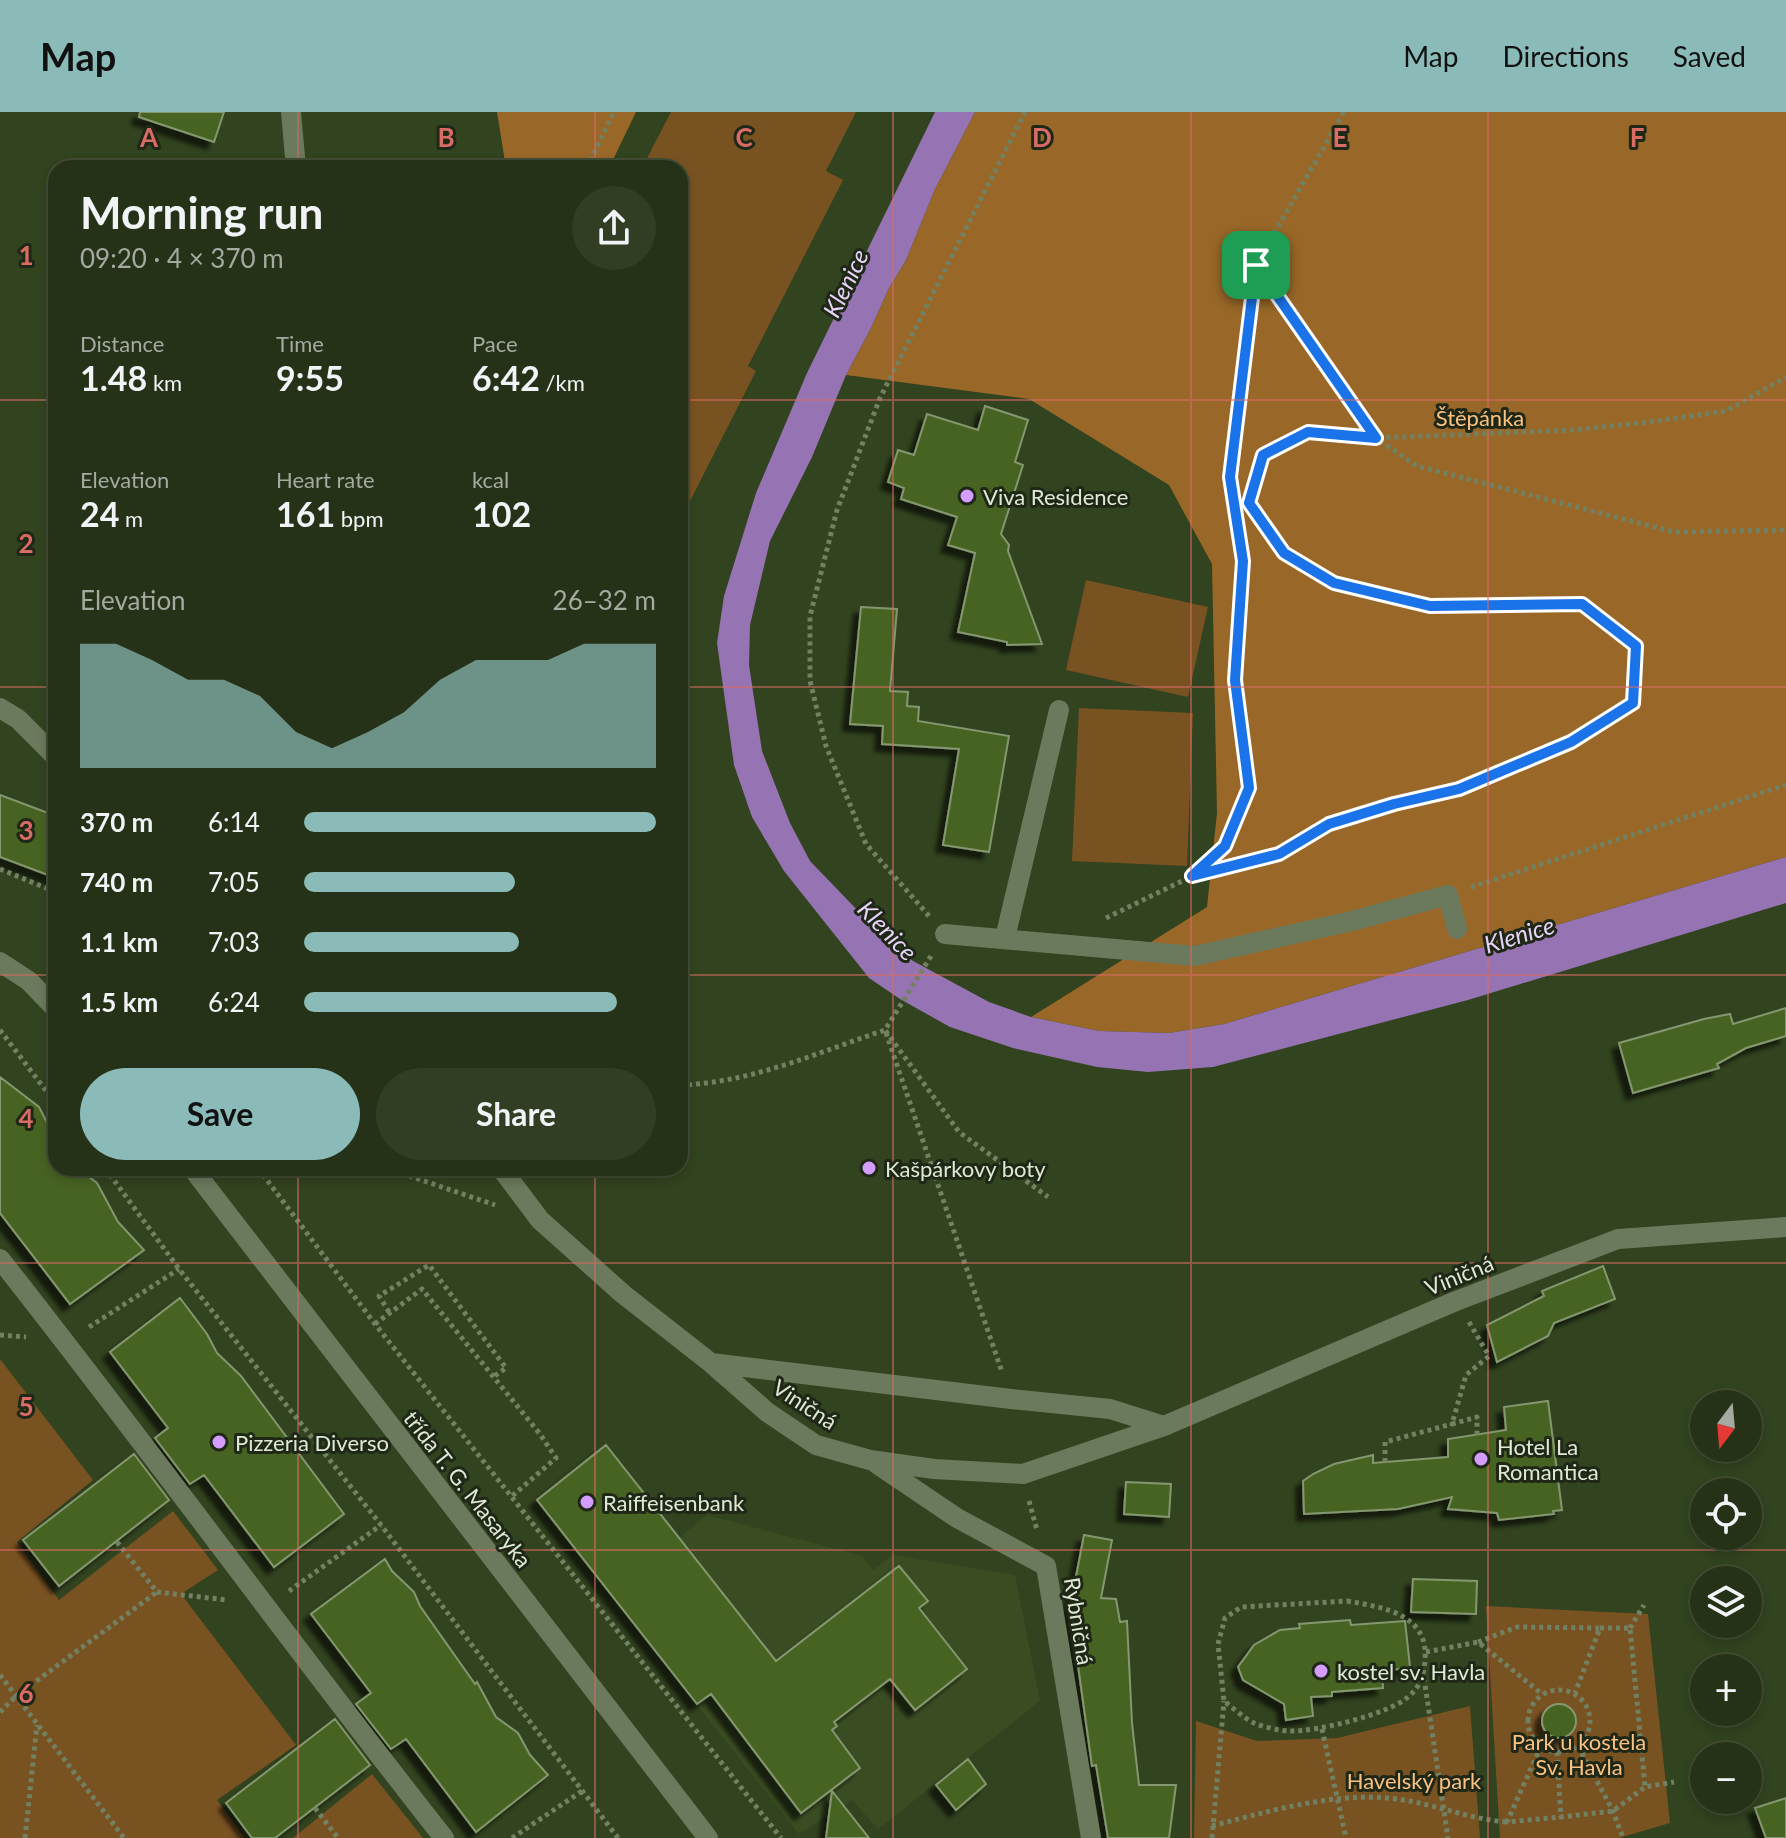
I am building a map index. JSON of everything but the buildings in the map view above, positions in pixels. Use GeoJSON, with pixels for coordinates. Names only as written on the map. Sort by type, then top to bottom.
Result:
{"type":"FeatureCollection","features":[{"type":"Feature","properties":{"kind":"street"},"geometry":{"type":"LineString","coordinates":[[291,112],[295,160]]}},
{"type":"Feature","properties":{"kind":"street"},"geometry":{"type":"LineString","coordinates":[[0,708],[18,719],[48,749]]}},
{"type":"Feature","properties":{"kind":"street"},"geometry":{"type":"LineString","coordinates":[[1005,938],[1059,710]]}},
{"type":"Feature","properties":{"kind":"street"},"geometry":{"type":"LineString","coordinates":[[945,934],[1005,938],[1052,946],[1195,956],[1352,921],[1448,895],[1457,929]]}},
{"type":"Feature","properties":{"kind":"street"},"geometry":{"type":"LineString","coordinates":[[0,962],[29,981],[48,1001]]}},
{"type":"Feature","properties":{"kind":"street","name":"třída T. G. Masaryka"},"geometry":{"type":"LineString","coordinates":[[198,1176],[708,1838]]}},
{"type":"Feature","properties":{"kind":"street","name":"Viničná"},"geometry":{"type":"LineString","coordinates":[[507,1176],[540,1220],[623,1294],[711,1363],[767,1412],[816,1445],[870,1460],[934,1469],[1023,1474],[1164,1426],[1456,1301],[1618,1239],[1786,1227]]}},
{"type":"Feature","properties":{"kind":"street"},"geometry":{"type":"LineString","coordinates":[[0,1259],[139,1436],[362,1734],[444,1838]]}},
{"type":"Feature","properties":{"kind":"street","name":"Viničná"},"geometry":{"type":"LineString","coordinates":[[711,1363],[1110,1409],[1164,1426]]}},
{"type":"Feature","properties":{"kind":"street","name":"Rybničná"},"geometry":{"type":"LineString","coordinates":[[870,1460],[957,1518],[1046,1566],[1091,1838]]}},
{"type":"Feature","properties":{"kind":"path"},"geometry":{"type":"LineString","coordinates":[[591,160],[614,112]]}},
{"type":"Feature","properties":{"kind":"path"},"geometry":{"type":"LineString","coordinates":[[945,934],[866,844],[826,746],[810,681],[810,616],[837,510],[880,398],[1025,112]]}},
{"type":"Feature","properties":{"kind":"path"},"geometry":{"type":"LineString","coordinates":[[1192,876],[1225,846],[1249,788],[1235,680],[1243,561],[1230,477],[1256,265],[1344,112]]}},
{"type":"Feature","properties":{"kind":"path"},"geometry":{"type":"LineString","coordinates":[[1256,265],[1376,438],[1417,466],[1674,532],[1786,530]]}},
{"type":"Feature","properties":{"kind":"path"},"geometry":{"type":"LineString","coordinates":[[1094,925],[1192,876],[1279,854],[1329,824],[1394,804],[1459,789],[1571,742],[1633,703],[1636,646],[1582,604],[1430,606],[1334,583],[1284,553],[1249,503],[1263,455],[1308,432],[1376,438],[1573,430],[1726,411],[1786,377]]}},
{"type":"Feature","properties":{"kind":"path"},"geometry":{"type":"LineString","coordinates":[[1448,895],[1786,785]]}},
{"type":"Feature","properties":{"kind":"path"},"geometry":{"type":"LineString","coordinates":[[0,869],[48,889]]}},
{"type":"Feature","properties":{"kind":"path"},"geometry":{"type":"LineString","coordinates":[[688,1085],[760,1073],[885,1030],[928,961]]}},
{"type":"Feature","properties":{"kind":"path"},"geometry":{"type":"LineString","coordinates":[[0,1030],[48,1093]]}},
{"type":"Feature","properties":{"kind":"path"},"geometry":{"type":"LineString","coordinates":[[885,1030],[959,1132],[1048,1197]]}},
{"type":"Feature","properties":{"kind":"path"},"geometry":{"type":"LineString","coordinates":[[885,1030],[1011,1399]]}},
{"type":"Feature","properties":{"kind":"path"},"geometry":{"type":"LineString","coordinates":[[111,1176],[179,1269],[381,1525],[618,1838]]}},
{"type":"Feature","properties":{"kind":"path"},"geometry":{"type":"LineString","coordinates":[[264,1176],[375,1324],[781,1838]]}},
{"type":"Feature","properties":{"kind":"path"},"geometry":{"type":"LineString","coordinates":[[405,1176],[540,1220]]}},
{"type":"Feature","properties":{"kind":"path"},"geometry":{"type":"LineString","coordinates":[[389,1312],[379,1296],[429,1265],[506,1368],[493,1377]]}},
{"type":"Feature","properties":{"kind":"path"},"geometry":{"type":"LineString","coordinates":[[93,1324],[179,1269]]}},
{"type":"Feature","properties":{"kind":"path"},"geometry":{"type":"LineString","coordinates":[[375,1324],[422,1289],[540,1434],[556,1458],[511,1497]]}},
{"type":"Feature","properties":{"kind":"path"},"geometry":{"type":"LineString","coordinates":[[1452,1424],[1458,1412],[1466,1375],[1489,1356],[1456,1301]]}},
{"type":"Feature","properties":{"kind":"path"},"geometry":{"type":"LineString","coordinates":[[1385,1462],[1385,1442],[1477,1417],[1477,1435]]}},
{"type":"Feature","properties":{"kind":"path"},"geometry":{"type":"LineString","coordinates":[[1023,1474],[1046,1566]]}},
{"type":"Feature","properties":{"kind":"path"},"geometry":{"type":"LineString","coordinates":[[0,1712],[16,1696],[157,1592],[266,1604],[381,1525]]}},
{"type":"Feature","properties":{"kind":"path"},"geometry":{"type":"LineString","coordinates":[[117,1542],[157,1592]]}},
{"type":"Feature","properties":{"kind":"path"},"geometry":{"type":"LineString","coordinates":[[1212,1838],[1224,1701],[1218,1644],[1225,1618],[1241,1607],[1347,1601],[1392,1609],[1417,1626],[1426,1652],[1424,1678],[1448,1838]]}},
{"type":"Feature","properties":{"kind":"path"},"geometry":{"type":"LineString","coordinates":[[1644,1605],[1630,1628],[1645,1787]]}},
{"type":"Feature","properties":{"kind":"path"},"geometry":{"type":"LineString","coordinates":[[1426,1652],[1478,1642],[1517,1627],[1630,1628]]}},
{"type":"Feature","properties":{"kind":"path"},"geometry":{"type":"LineString","coordinates":[[1575,1693],[1600,1628]]}},
{"type":"Feature","properties":{"kind":"path"},"geometry":{"type":"LineString","coordinates":[[1478,1642],[1542,1694]]}},
{"type":"Feature","properties":{"kind":"path"},"geometry":{"type":"LineString","coordinates":[[0,1675],[124,1838]]}},
{"type":"Feature","properties":{"kind":"path"},"geometry":{"type":"LineString","coordinates":[[1224,1701],[1252,1722],[1289,1731],[1322,1729],[1407,1699],[1424,1678]]}},
{"type":"Feature","properties":{"kind":"path"},"geometry":{"type":"LineString","coordinates":[[1563,1689],[1583,1700],[1590,1713],[1591,1724],[1585,1739],[1578,1746],[1557,1752],[1541,1746],[1529,1729],[1532,1705],[1542,1694],[1563,1689]]}},
{"type":"Feature","properties":{"kind":"path"},"geometry":{"type":"LineString","coordinates":[[25,1838],[37,1725]]}},
{"type":"Feature","properties":{"kind":"path"},"geometry":{"type":"LineString","coordinates":[[1322,1729],[1346,1838]]}},
{"type":"Feature","properties":{"kind":"path"},"geometry":{"type":"LineString","coordinates":[[1507,1822],[1541,1746]]}},
{"type":"Feature","properties":{"kind":"path"},"geometry":{"type":"LineString","coordinates":[[1578,1746],[1613,1811],[1623,1838]]}},
{"type":"Feature","properties":{"kind":"path"},"geometry":{"type":"LineString","coordinates":[[1557,1752],[1561,1817]]}},
{"type":"Feature","properties":{"kind":"path"},"geometry":{"type":"LineString","coordinates":[[1212,1826],[1291,1806],[1386,1797],[1444,1807],[1487,1820],[1507,1822],[1561,1817],[1613,1811],[1645,1787],[1674,1782]]}},
{"type":"Feature","properties":{"kind":"path"},"geometry":{"type":"LineString","coordinates":[[512,1838],[582,1791]]}},
{"type":"Feature","properties":{"kind":"path"},"geometry":{"type":"LineString","coordinates":[[315,1808],[338,1838]]}},
{"type":"Feature","properties":{"kind":"shaded area"},"geometry":{"type":"Polygon","coordinates":[[[935,112],[975,112],[935,189],[906,260],[846,375],[812,457],[770,541],[750,625],[749,665],[762,751],[790,823],[810,861],[889,943],[913,961],[989,1002],[1031,1017],[1099,1031],[1169,1033],[1224,1024],[1786,857],[1786,903],[1468,1000],[1213,1067],[1148,1072],[1097,1067],[1013,1048],[950,1027],[869,978],[784,871],[752,817],[734,765],[717,643],[724,596],[756,493],[807,373],[935,112]]]}},
{"type":"Feature","properties":{"kind":"shaded area"},"geometry":{"type":"Polygon","coordinates":[[[707,1515],[863,1556],[873,1570],[892,1555],[1015,1575],[1040,1701],[878,1829],[852,1800],[799,1834],[610,1594],[707,1515]]]}},
{"type":"Feature","properties":{"kind":"green space"},"geometry":{"type":"Polygon","coordinates":[[[497,112],[636,112],[613,160],[505,160],[497,112]]]}},
{"type":"Feature","properties":{"kind":"green space"},"geometry":{"type":"Polygon","coordinates":[[[671,112],[856,112],[826,171],[843,180],[748,366],[756,371],[688,505],[688,160],[646,160],[671,112]]]}},
{"type":"Feature","properties":{"kind":"green space","name":"Štěpánka"},"geometry":{"type":"Polygon","coordinates":[[[975,112],[1786,112],[1786,857],[1224,1024],[1169,1033],[1099,1031],[1031,1017],[1207,907],[1217,813],[1212,564],[1169,485],[1029,399],[846,375],[906,260],[935,189],[975,112]]]}},
{"type":"Feature","properties":{"kind":"green space"},"geometry":{"type":"Polygon","coordinates":[[[1086,580],[1208,607],[1188,697],[1066,670],[1086,580]]]}},
{"type":"Feature","properties":{"kind":"green space"},"geometry":{"type":"Polygon","coordinates":[[[1079,708],[1193,713],[1187,866],[1072,861],[1079,708]]]}},
{"type":"Feature","properties":{"kind":"green space"},"geometry":{"type":"Polygon","coordinates":[[[0,1359],[93,1480],[17,1542],[59,1600],[173,1511],[218,1570],[181,1594],[296,1745],[217,1800],[245,1838],[0,1838],[0,1359]]]}},
{"type":"Feature","properties":{"kind":"green space","name":"Park u kostela Sv. Havla"},"geometry":{"type":"Polygon","coordinates":[[[1486,1606],[1648,1614],[1670,1823],[1619,1838],[1500,1838],[1486,1606]]]}},
{"type":"Feature","properties":{"kind":"green space","name":"Havelský park"},"geometry":{"type":"Polygon","coordinates":[[[1470,1706],[1480,1838],[1194,1838],[1196,1721],[1257,1741],[1337,1738],[1470,1706]]]}},
{"type":"Feature","properties":{"kind":"green space"},"geometry":{"type":"Polygon","coordinates":[[[372,1774],[423,1838],[293,1838],[372,1774]]]}},
{"type":"Feature","properties":{"kind":"place","name":"Viva Residence"},"geometry":{"type":"Point","coordinates":[967,496]}},
{"type":"Feature","properties":{"kind":"place","name":"Kašpárkovy boty"},"geometry":{"type":"Point","coordinates":[869,1168]}},
{"type":"Feature","properties":{"kind":"place","name":"Pizzeria Diverso"},"geometry":{"type":"Point","coordinates":[219,1442]}},
{"type":"Feature","properties":{"kind":"place","name":"Hotel La Romantica"},"geometry":{"type":"Point","coordinates":[1481,1459]}},
{"type":"Feature","properties":{"kind":"place","name":"Raiffeisenbank"},"geometry":{"type":"Point","coordinates":[587,1502]}},
{"type":"Feature","properties":{"kind":"place","name":"kostel sv. Havla"},"geometry":{"type":"Point","coordinates":[1321,1671]}},
{"type":"Feature","properties":{"kind":"route"},"geometry":{"type":"LineString","coordinates":[[1256,265],[1376,438],[1308,432],[1263,455],[1249,503],[1284,553],[1334,583],[1430,606],[1582,604],[1636,646],[1633,703],[1571,742],[1508,770],[1459,789],[1394,804],[1329,824],[1279,854],[1192,876],[1225,846],[1249,788],[1235,680],[1243,561],[1230,477],[1256,265]]}},
{"type":"Feature","properties":{"kind":"water label","name":"Klenice"},"geometry":{"type":"Point","coordinates":[845,283]}},
{"type":"Feature","properties":{"kind":"water label","name":"Klenice"},"geometry":{"type":"Point","coordinates":[888,930]}},
{"type":"Feature","properties":{"kind":"water label","name":"Klenice"},"geometry":{"type":"Point","coordinates":[1519,934]}}]}
